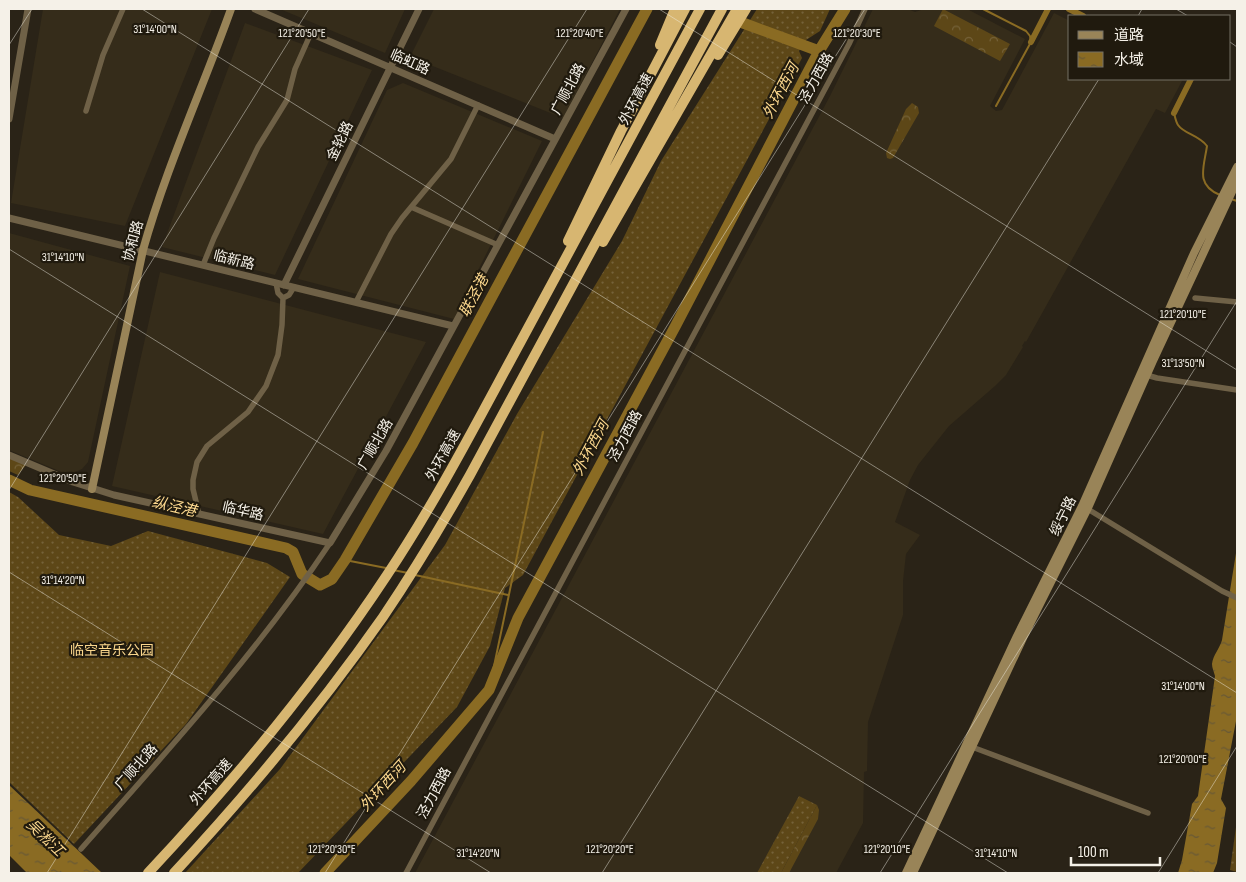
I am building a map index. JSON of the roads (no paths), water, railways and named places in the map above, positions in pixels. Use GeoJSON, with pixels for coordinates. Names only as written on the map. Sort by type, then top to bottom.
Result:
{"type":"FeatureCollection","features":[{"type":"Feature","properties":{"kind":"highway"},"geometry":{"type":"LineString","coordinates":[[641,94],[675,9]]}},
{"type":"Feature","properties":{"kind":"highway"},"geometry":{"type":"LineString","coordinates":[[517,348],[590,194],[685,9]]}},
{"type":"Feature","properties":{"kind":"highway","name":"外环高速"},"geometry":{"type":"LineString","coordinates":[[148,873],[254,753],[321,668],[387,575],[441,488],[700,9]]}},
{"type":"Feature","properties":{"kind":"highway"},"geometry":{"type":"LineString","coordinates":[[174,873],[218,826],[337,681],[408,580],[470,475],[722,9]]}},
{"type":"Feature","properties":{"kind":"highway"},"geometry":{"type":"LineString","coordinates":[[534,357],[623,209],[737,9]]}},
{"type":"Feature","properties":{"kind":"highway"},"geometry":{"type":"LineString","coordinates":[[679,111],[722,49],[746,9]]}},
{"type":"Feature","properties":{"kind":"main road","name":"协和路"},"geometry":{"type":"LineString","coordinates":[[92,489],[143,250],[158,198],[231,9]]}},
{"type":"Feature","properties":{"kind":"main road","name":"绥宁路"},"geometry":{"type":"LineString","coordinates":[[913,873],[1085,507],[1144,374],[1194,253],[1220,212],[1237,167]]}},
{"type":"Feature","properties":{"kind":"main road","name":"绥宁路"},"geometry":{"type":"LineString","coordinates":[[1227,196],[1237,181]]}},
{"type":"Feature","properties":{"kind":"main road","name":"绥宁路"},"geometry":{"type":"LineString","coordinates":[[906,873],[1017,636],[1085,507]]}},
{"type":"Feature","properties":{"kind":"street"},"geometry":{"type":"LineString","coordinates":[[9,119],[28,9]]}},
{"type":"Feature","properties":{"kind":"street"},"geometry":{"type":"LineString","coordinates":[[86,111],[103,55],[123,9]]}},
{"type":"Feature","properties":{"kind":"street","name":"临虹路"},"geometry":{"type":"LineString","coordinates":[[255,9],[555,138]]}},
{"type":"Feature","properties":{"kind":"street","name":"金轮路"},"geometry":{"type":"LineString","coordinates":[[280,284],[419,9]]}},
{"type":"Feature","properties":{"kind":"street","name":"广顺北路"},"geometry":{"type":"LineString","coordinates":[[81,849],[210,703],[256,646],[330,543],[386,451],[626,9]]}},
{"type":"Feature","properties":{"kind":"street","name":"泾力西路"},"geometry":{"type":"LineString","coordinates":[[406,873],[849,44],[865,9]]}},
{"type":"Feature","properties":{"kind":"street"},"geometry":{"type":"LineString","coordinates":[[203,265],[258,147],[287,100],[295,70],[311,32]]}},
{"type":"Feature","properties":{"kind":"street"},"geometry":{"type":"LineString","coordinates":[[356,302],[391,234],[451,159],[478,105]]}},
{"type":"Feature","properties":{"kind":"street"},"geometry":{"type":"LineString","coordinates":[[411,207],[498,245]]}},
{"type":"Feature","properties":{"kind":"street","name":"临新路"},"geometry":{"type":"LineString","coordinates":[[9,218],[453,326]]}},
{"type":"Feature","properties":{"kind":"street"},"geometry":{"type":"LineString","coordinates":[[280,284],[278,294],[283,298]]}},
{"type":"Feature","properties":{"kind":"street"},"geometry":{"type":"LineString","coordinates":[[283,298],[288,296],[294,287]]}},
{"type":"Feature","properties":{"kind":"street"},"geometry":{"type":"LineString","coordinates":[[199,514],[193,490],[197,462],[207,446],[248,412],[266,386],[278,355],[283,298]]}},
{"type":"Feature","properties":{"kind":"street"},"geometry":{"type":"LineString","coordinates":[[1195,298],[1237,302]]}},
{"type":"Feature","properties":{"kind":"street"},"geometry":{"type":"LineString","coordinates":[[1144,374],[1157,378],[1237,390]]}},
{"type":"Feature","properties":{"kind":"street","name":"临华路"},"geometry":{"type":"LineString","coordinates":[[9,455],[46,472],[92,489],[330,543]]}},
{"type":"Feature","properties":{"kind":"street"},"geometry":{"type":"LineString","coordinates":[[1085,507],[1225,593],[1237,598]]}},
{"type":"Feature","properties":{"kind":"street"},"geometry":{"type":"LineString","coordinates":[[972,746],[1148,813]]}},
{"type":"Feature","properties":{"kind":"water"},"geometry":{"type":"Polygon","coordinates":[[[1237,547],[1237,716],[1221,799],[1226,808],[1217,863],[1213,873],[1178,873],[1192,804],[1198,796],[1215,676],[1212,664],[1222,640],[1237,547]]]}},
{"type":"Feature","properties":{"kind":"water","name":"吴淞江"},"geometry":{"type":"Polygon","coordinates":[[[9,785],[102,873],[27,873],[9,855],[9,785]]]}},
{"type":"Feature","properties":{"kind":"waterway","name":"联泾港"},"geometry":{"type":"LineString","coordinates":[[9,480],[30,490],[286,548],[293,552],[302,574],[320,585],[332,579],[413,443],[647,9]]}},
{"type":"Feature","properties":{"kind":"waterway","name":"外环西河"},"geometry":{"type":"LineString","coordinates":[[325,873],[411,781],[489,690],[518,618],[676,325],[819,51],[845,9]]}},
{"type":"Feature","properties":{"kind":"waterway"},"geometry":{"type":"LineString","coordinates":[[983,9],[1026,31],[1030,36],[1031,42],[996,106]]}},
{"type":"Feature","properties":{"kind":"waterway"},"geometry":{"type":"LineString","coordinates":[[1031,42],[1048,9]]}},
{"type":"Feature","properties":{"kind":"waterway"},"geometry":{"type":"LineString","coordinates":[[1069,9],[1081,15]]}},
{"type":"Feature","properties":{"kind":"waterway"},"geometry":{"type":"LineString","coordinates":[[743,23],[819,51]]}},
{"type":"Feature","properties":{"kind":"waterway"},"geometry":{"type":"LineString","coordinates":[[1174,113],[1190,80]]}},
{"type":"Feature","properties":{"kind":"waterway"},"geometry":{"type":"LineString","coordinates":[[1174,113],[1178,125],[1184,131],[1200,139],[1207,146],[1203,168],[1204,181],[1212,191],[1220,195]]}},
{"type":"Feature","properties":{"kind":"waterway"},"geometry":{"type":"LineString","coordinates":[[1231,199],[1237,201]]}},
{"type":"Feature","properties":{"kind":"waterway"},"geometry":{"type":"LineString","coordinates":[[489,690],[543,432]]}},
{"type":"Feature","properties":{"kind":"waterway"},"geometry":{"type":"LineString","coordinates":[[345,560],[386,568]]}},
{"type":"Feature","properties":{"kind":"waterway"},"geometry":{"type":"LineString","coordinates":[[393,570],[408,573]]}},
{"type":"Feature","properties":{"kind":"waterway"},"geometry":{"type":"LineString","coordinates":[[415,575],[508,595]]}},
{"type":"Feature","properties":{"kind":"water label","name":"纵泾港"},"geometry":{"type":"Point","coordinates":[174,507]}},
{"type":"Feature","properties":{"kind":"park label","name":"临空音乐公园"},"geometry":{"type":"Point","coordinates":[112,650]}}]}
